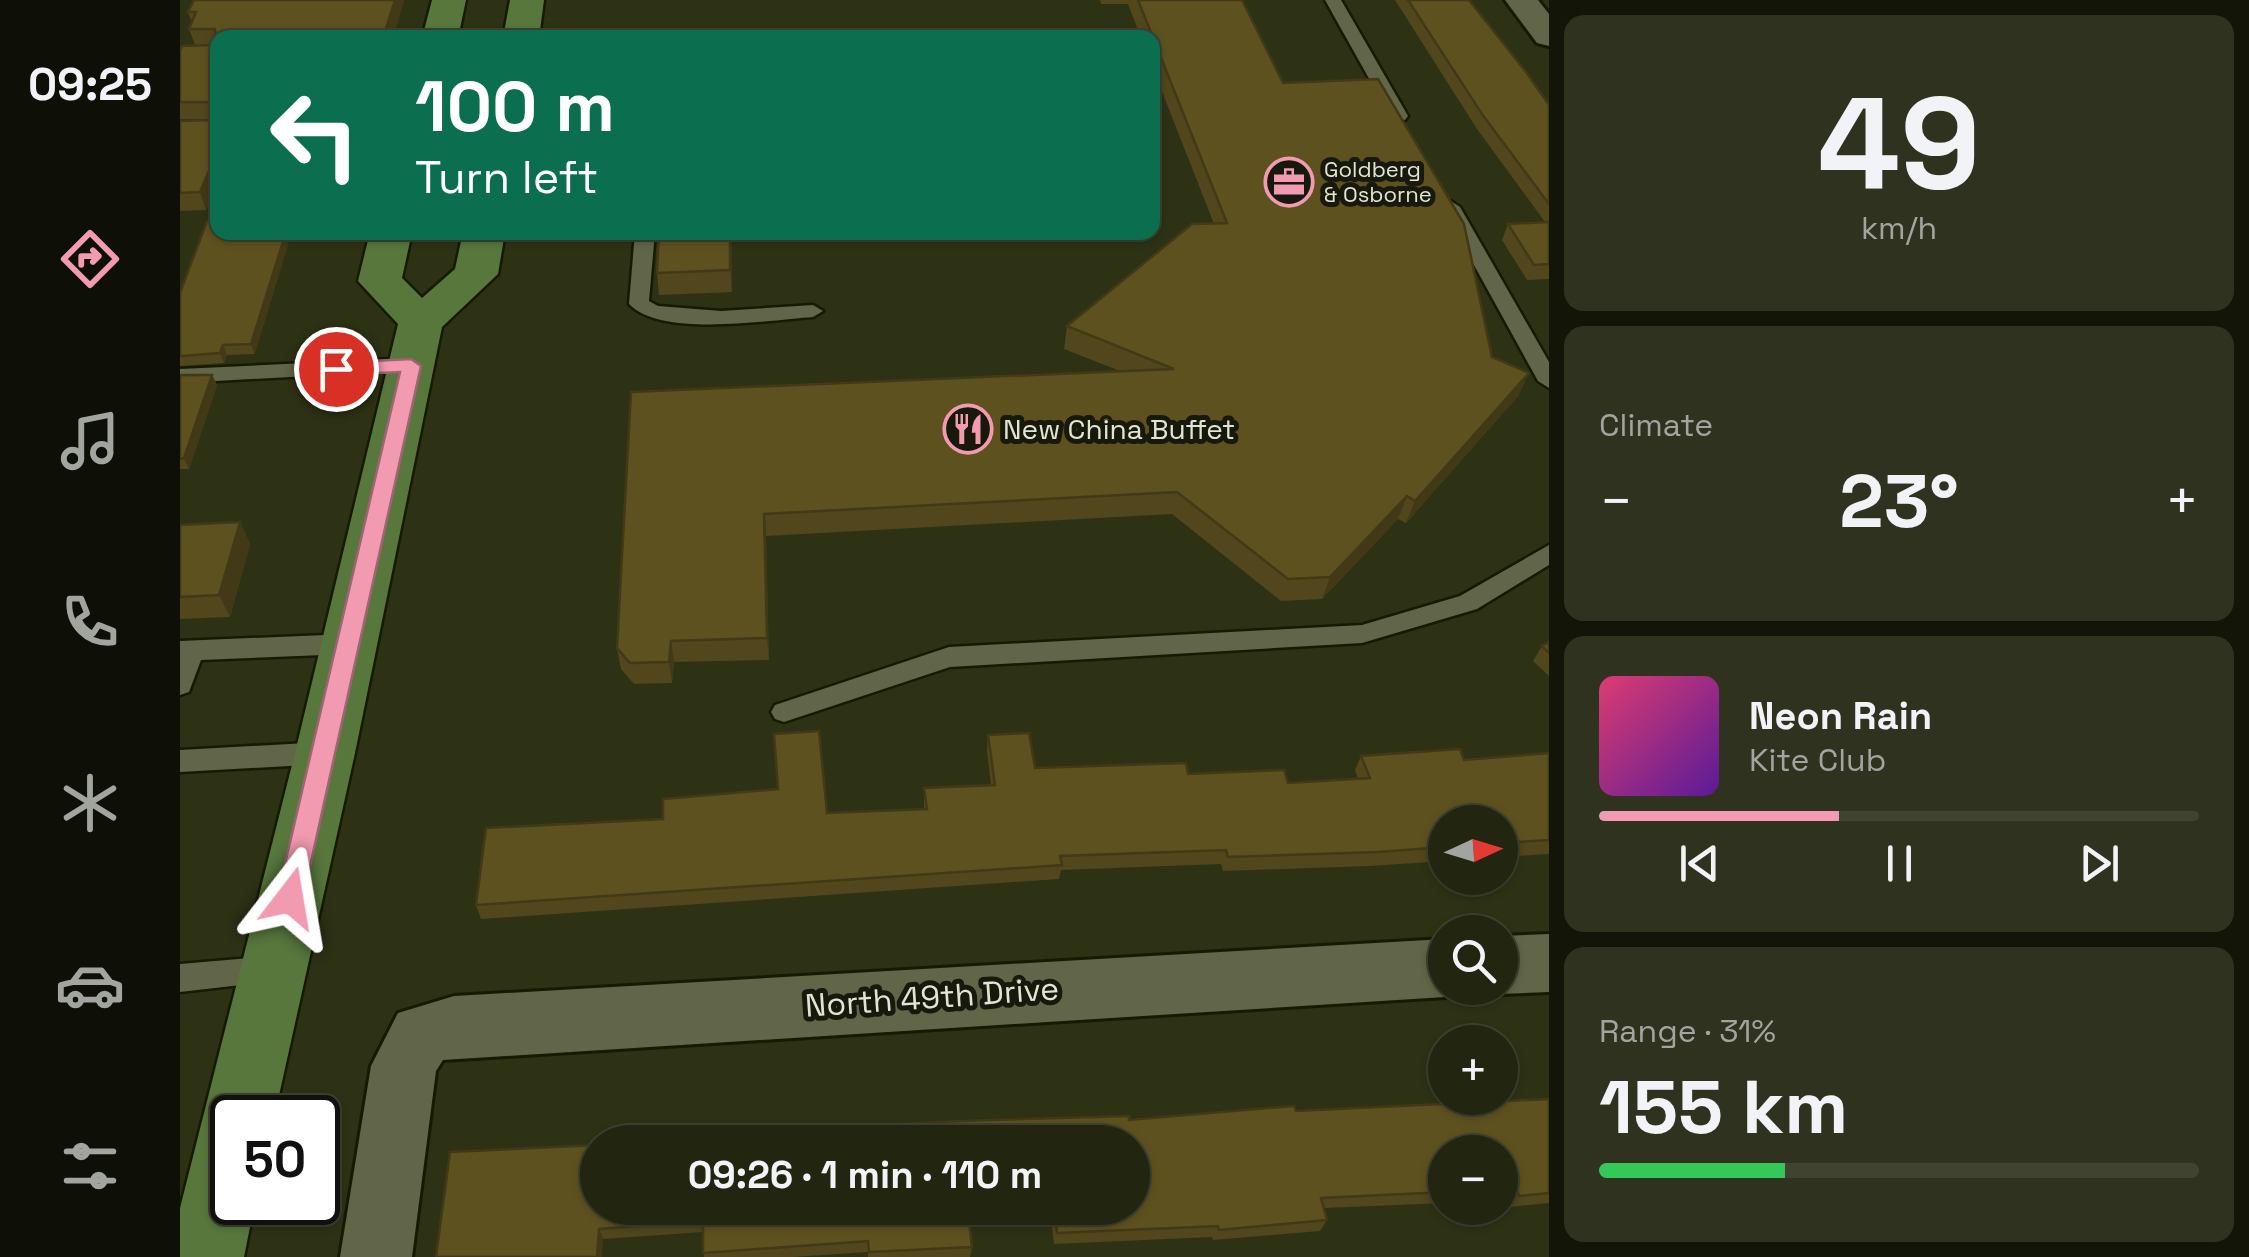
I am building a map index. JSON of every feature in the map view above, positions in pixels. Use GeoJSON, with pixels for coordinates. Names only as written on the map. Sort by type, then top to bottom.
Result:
{"type":"FeatureCollection","features":[{"type":"Feature","properties":{"kind":"main road"},"geometry":{"type":"LineString","coordinates":[[442,30],[448,0]]}},
{"type":"Feature","properties":{"kind":"main road"},"geometry":{"type":"LineString","coordinates":[[522,30],[527,0]]}},
{"type":"Feature","properties":{"kind":"main road"},"geometry":{"type":"LineString","coordinates":[[389,240],[380,280],[416,344]]}},
{"type":"Feature","properties":{"kind":"main road"},"geometry":{"type":"LineString","coordinates":[[243,1095],[416,344],[476,274],[482,240]]}},
{"type":"Feature","properties":{"kind":"main road"},"geometry":{"type":"LineString","coordinates":[[206,1257],[213,1225]]}},
{"type":"Feature","properties":{"kind":"street"},"geometry":{"type":"LineString","coordinates":[[1518,964],[1549,963]]}},
{"type":"Feature","properties":{"kind":"street","name":"North 49th Drive"},"geometry":{"type":"LineString","coordinates":[[376,1257],[404,1066],[420,1035],[454,1026],[1428,969]]}},
{"type":"Feature","properties":{"kind":"lane"},"geometry":{"type":"LineString","coordinates":[[1333,0],[1412,139]]}},
{"type":"Feature","properties":{"kind":"lane"},"geometry":{"type":"LineString","coordinates":[[1441,191],[1549,382]]}},
{"type":"Feature","properties":{"kind":"lane"},"geometry":{"type":"LineString","coordinates":[[644,240],[639,304],[655,315],[812,312]]}},
{"type":"Feature","properties":{"kind":"lane"},"geometry":{"type":"LineString","coordinates":[[180,376],[416,344]]}},
{"type":"Feature","properties":{"kind":"lane"},"geometry":{"type":"LineString","coordinates":[[784,712],[950,658],[1362,634],[1468,603],[1549,554]]}},
{"type":"Feature","properties":{"kind":"lane"},"geometry":{"type":"LineString","coordinates":[[180,685],[186,651],[350,644]]}},
{"type":"Feature","properties":{"kind":"lane"},"geometry":{"type":"LineString","coordinates":[[180,761],[325,753]]}},
{"type":"Feature","properties":{"kind":"lane"},"geometry":{"type":"LineString","coordinates":[[180,978],[272,970]]}},
{"type":"Feature","properties":{"kind":"building"},"geometry":{"type":"Polygon","coordinates":[[[194,0],[395,0],[386,30],[189,29],[196,12],[188,12],[194,0]]]}},
{"type":"Feature","properties":{"kind":"building"},"geometry":{"type":"Polygon","coordinates":[[[1138,0],[1242,0],[1283,83],[1378,79],[1464,224],[1492,357],[1529,373],[1415,501],[1407,496],[1330,577],[1288,579],[1177,492],[764,514],[767,638],[671,641],[669,662],[630,663],[617,648],[631,392],[1174,369],[1067,326],[1192,224],[1227,223],[1160,55],[1160,30],[1150,30],[1138,0]]]}},
{"type":"Feature","properties":{"kind":"building"},"geometry":{"type":"Polygon","coordinates":[[[1408,0],[1469,0],[1549,105],[1549,204],[1482,114],[1408,0]]]}},
{"type":"Feature","properties":{"kind":"building"},"geometry":{"type":"Polygon","coordinates":[[[210,45],[210,102],[180,102],[182,46],[210,45]]]}},
{"type":"Feature","properties":{"kind":"building"},"geometry":{"type":"Polygon","coordinates":[[[210,120],[210,169],[200,192],[180,193],[180,121],[210,120]]]}},
{"type":"Feature","properties":{"kind":"building"},"geometry":{"type":"Polygon","coordinates":[[[207,221],[210,240],[284,240],[251,344],[223,345],[220,353],[180,356],[180,293],[207,221]]]}},
{"type":"Feature","properties":{"kind":"building"},"geometry":{"type":"Polygon","coordinates":[[[1549,222],[1549,264],[1534,265],[1508,224],[1549,222]]]}},
{"type":"Feature","properties":{"kind":"building"},"geometry":{"type":"Polygon","coordinates":[[[659,240],[730,240],[730,270],[657,273],[659,240]]]}},
{"type":"Feature","properties":{"kind":"building"},"geometry":{"type":"Polygon","coordinates":[[[180,375],[212,375],[184,458],[180,459],[180,375]]]}},
{"type":"Feature","properties":{"kind":"building"},"geometry":{"type":"Polygon","coordinates":[[[240,522],[219,595],[180,597],[180,525],[240,522]]]}},
{"type":"Feature","properties":{"kind":"building"},"geometry":{"type":"Polygon","coordinates":[[[819,731],[827,813],[927,809],[924,788],[995,785],[988,735],[1029,733],[1035,768],[1186,763],[1188,774],[1284,770],[1288,783],[1370,778],[1361,756],[1460,749],[1464,760],[1549,753],[1549,840],[1518,842],[1518,805],[1428,805],[1428,848],[1228,857],[1226,850],[1060,856],[1062,865],[476,905],[486,828],[663,819],[663,799],[778,789],[774,734],[819,731]]]}},
{"type":"Feature","properties":{"kind":"building"},"geometry":{"type":"Polygon","coordinates":[[[1549,1099],[1549,1193],[1519,1196],[1518,1135],[1428,1135],[1428,1193],[1321,1198],[1327,1220],[1219,1230],[1218,1226],[1057,1233],[1056,1225],[1150,1225],[1150,1125],[881,1125],[1129,1116],[1129,1120],[1294,1106],[1296,1111],[1428,1105],[1428,1115],[1518,1115],[1518,1100],[1549,1099]]]}},
{"type":"Feature","properties":{"kind":"building"},"geometry":{"type":"Polygon","coordinates":[[[580,1146],[580,1225],[651,1225],[599,1229],[597,1257],[436,1257],[450,1152],[580,1146]]]}},
{"type":"Feature","properties":{"kind":"building"},"geometry":{"type":"Polygon","coordinates":[[[703,1225],[969,1225],[972,1247],[869,1252],[868,1241],[703,1253],[703,1225]]]}},
{"type":"Feature","properties":{"kind":"place","name":"Goldberg & Osborne"},"geometry":{"type":"Point","coordinates":[1289,182]}},
{"type":"Feature","properties":{"kind":"place","name":"New China Buffet"},"geometry":{"type":"Point","coordinates":[968,429]}},
{"type":"Feature","properties":{"kind":"route"},"geometry":{"type":"LineString","coordinates":[[290,898],[411,366],[336,369]]}}]}
